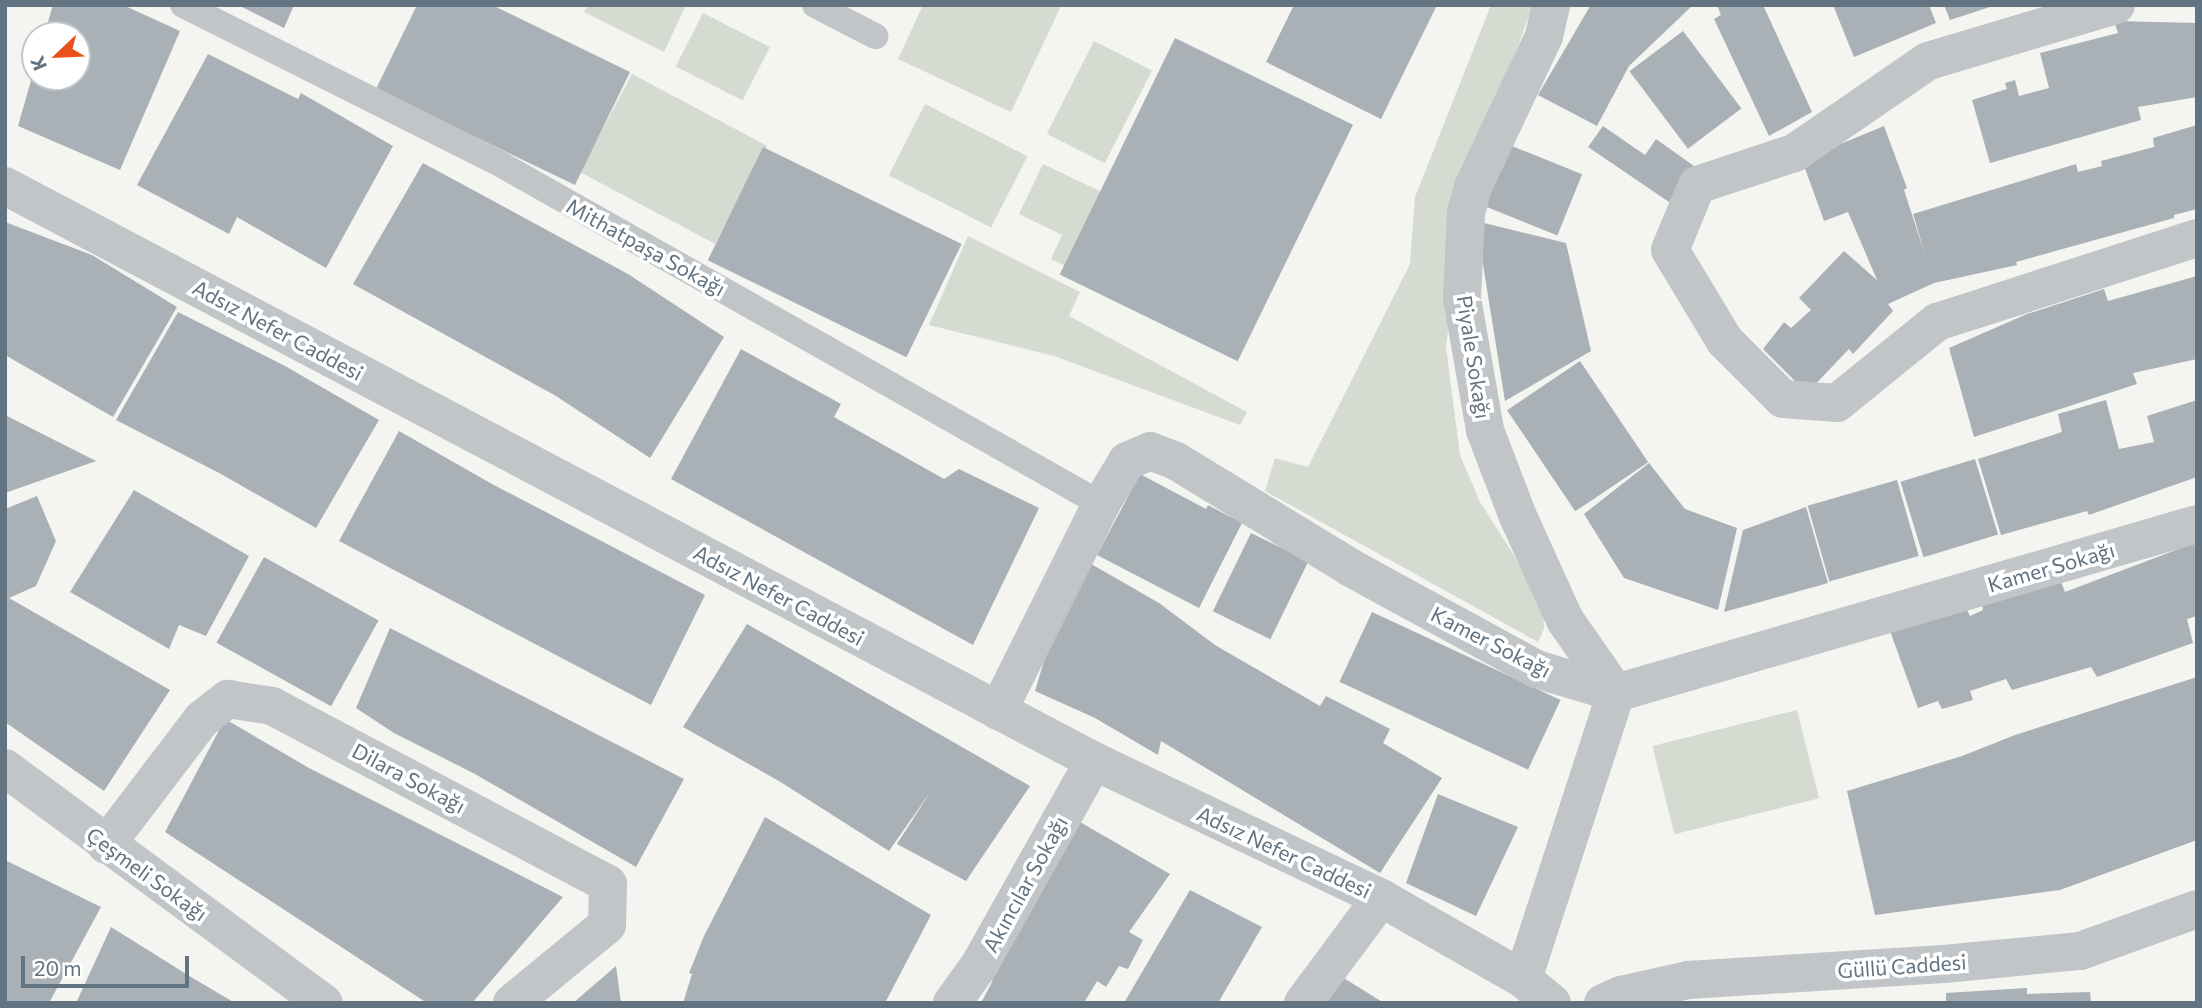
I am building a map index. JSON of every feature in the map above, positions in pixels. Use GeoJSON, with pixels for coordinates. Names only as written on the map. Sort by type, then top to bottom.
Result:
{"type":"FeatureCollection","features":[{"type":"Feature","properties":{"kind":"street","name":"Piyale Sokağı"},"geometry":{"type":"LineString","coordinates":[[1551,5],[1544,36],[1473,187],[1466,214],[1462,298],[1485,430],[1517,514],[1565,620],[1616,693]]}},
{"type":"Feature","properties":{"kind":"street"},"geometry":{"type":"LineString","coordinates":[[2116,5],[1928,61],[1794,153],[1697,185],[1670,250],[1726,341],[1783,399],[1837,403],[1937,322],[2197,238]]}},
{"type":"Feature","properties":{"kind":"street","name":"Adsız Nefer Caddesi"},"geometry":{"type":"LineString","coordinates":[[5,186],[1094,761],[1381,898],[1523,979],[1552,1003]]}},
{"type":"Feature","properties":{"kind":"street","name":"Kamer Sokağı"},"geometry":{"type":"LineString","coordinates":[[998,711],[1101,504],[1127,461],[1150,451],[1175,461],[1351,568],[1536,669],[1616,693],[2197,524]]}},
{"type":"Feature","properties":{"kind":"street"},"geometry":{"type":"LineString","coordinates":[[1523,979],[1616,693]]}},
{"type":"Feature","properties":{"kind":"street","name":"Dilara Sokağı"},"geometry":{"type":"LineString","coordinates":[[106,845],[202,719],[228,699],[272,706],[608,884],[607,925],[512,1003]]}},
{"type":"Feature","properties":{"kind":"street","name":"Akıncılar Sokağı"},"geometry":{"type":"LineString","coordinates":[[951,1003],[980,964],[1094,761]]}},
{"type":"Feature","properties":{"kind":"street","name":"Çeşmeli Sokağı"},"geometry":{"type":"LineString","coordinates":[[5,768],[324,1003]]}},
{"type":"Feature","properties":{"kind":"street"},"geometry":{"type":"LineString","coordinates":[[1303,1003],[1381,898]]}},
{"type":"Feature","properties":{"kind":"street","name":"Güllü Caddesi"},"geometry":{"type":"LineString","coordinates":[[1603,1003],[1620,995],[1688,980],[1944,964],[2080,951],[2197,909]]}},
{"type":"Feature","properties":{"kind":"lane","name":"Mithatpaşa Sokağı"},"geometry":{"type":"LineString","coordinates":[[183,5],[502,165],[1101,504]]}},
{"type":"Feature","properties":{"kind":"lane"},"geometry":{"type":"LineString","coordinates":[[818,6],[875,36]]}},
{"type":"Feature","properties":{"kind":"shaded area"},"geometry":{"type":"Polygon","coordinates":[[[588,5],[686,5],[664,52],[584,12],[588,5]]]}},
{"type":"Feature","properties":{"kind":"shaded area"},"geometry":{"type":"Polygon","coordinates":[[[923,5],[1054,5],[1060,8],[1011,112],[898,59],[923,5]]]}},
{"type":"Feature","properties":{"kind":"shaded area"},"geometry":{"type":"Polygon","coordinates":[[[1491,5],[1533,5],[1485,136],[1458,249],[1446,347],[1460,455],[1480,502],[1543,601],[1544,629],[1538,642],[1265,491],[1275,458],[1308,467],[1410,264],[1415,197],[1491,5]]]}},
{"type":"Feature","properties":{"kind":"shaded area"},"geometry":{"type":"Polygon","coordinates":[[[703,13],[770,47],[743,101],[676,66],[703,13]]]}},
{"type":"Feature","properties":{"kind":"shaded area"},"geometry":{"type":"Polygon","coordinates":[[[1094,41],[1152,71],[1105,163],[1047,134],[1094,41]]]}},
{"type":"Feature","properties":{"kind":"shaded area"},"geometry":{"type":"Polygon","coordinates":[[[632,74],[767,146],[715,244],[580,172],[632,74]]]}},
{"type":"Feature","properties":{"kind":"shaded area"},"geometry":{"type":"Polygon","coordinates":[[[925,104],[1027,156],[991,227],[889,175],[925,104]]]}},
{"type":"Feature","properties":{"kind":"shaded area"},"geometry":{"type":"Polygon","coordinates":[[[1043,164],[1108,195],[1072,269],[1051,259],[1062,235],[1019,214],[1043,164]]]}},
{"type":"Feature","properties":{"kind":"shaded area"},"geometry":{"type":"Polygon","coordinates":[[[968,236],[1080,292],[1069,316],[1247,412],[1240,425],[1054,356],[929,325],[968,236]]]}},
{"type":"Feature","properties":{"kind":"shaded area"},"geometry":{"type":"Polygon","coordinates":[[[1797,710],[1819,798],[1674,834],[1652,746],[1797,710]]]}},
{"type":"Feature","properties":{"kind":"building"},"geometry":{"type":"Polygon","coordinates":[[[53,5],[123,5],[180,31],[120,170],[18,126],[28,91],[91,91],[91,21],[48,21],[53,5]]]}},
{"type":"Feature","properties":{"kind":"building"},"geometry":{"type":"Polygon","coordinates":[[[238,5],[294,5],[284,28],[238,5]]]}},
{"type":"Feature","properties":{"kind":"building"},"geometry":{"type":"Polygon","coordinates":[[[417,5],[492,5],[630,72],[575,185],[376,89],[417,5]]]}},
{"type":"Feature","properties":{"kind":"building"},"geometry":{"type":"Polygon","coordinates":[[[1294,5],[1437,5],[1381,119],[1266,62],[1294,5]]]}},
{"type":"Feature","properties":{"kind":"building"},"geometry":{"type":"Polygon","coordinates":[[[1587,5],[1693,5],[1629,66],[1597,126],[1538,95],[1589,8],[1587,5]]]}},
{"type":"Feature","properties":{"kind":"building"},"geometry":{"type":"Polygon","coordinates":[[[1717,5],[1763,5],[1812,112],[1769,136],[1714,19],[1721,15],[1717,5]]]}},
{"type":"Feature","properties":{"kind":"building"},"geometry":{"type":"Polygon","coordinates":[[[1833,5],[1929,5],[1936,23],[1854,57],[1833,5]]]}},
{"type":"Feature","properties":{"kind":"building"},"geometry":{"type":"Polygon","coordinates":[[[1944,5],[1993,5],[1993,6],[1950,20],[1944,5]]]}},
{"type":"Feature","properties":{"kind":"building"},"geometry":{"type":"Polygon","coordinates":[[[2114,21],[2197,23],[2197,97],[2138,107],[2141,120],[1990,163],[1972,100],[2007,89],[2005,83],[2015,80],[2019,96],[2049,88],[2040,53],[2118,33],[2114,21]]]}},
{"type":"Feature","properties":{"kind":"building"},"geometry":{"type":"Polygon","coordinates":[[[1683,31],[1741,108],[1688,149],[1629,71],[1683,31]]]}},
{"type":"Feature","properties":{"kind":"building"},"geometry":{"type":"Polygon","coordinates":[[[1175,38],[1353,125],[1238,361],[1060,274],[1175,38]]]}},
{"type":"Feature","properties":{"kind":"building"},"geometry":{"type":"Polygon","coordinates":[[[208,54],[298,99],[301,93],[393,146],[326,268],[237,217],[229,234],[137,185],[208,54]]]}},
{"type":"Feature","properties":{"kind":"building"},"geometry":{"type":"Polygon","coordinates":[[[2197,125],[2197,209],[2174,215],[2174,218],[2016,262],[2017,265],[1934,283],[1888,304],[1893,311],[1853,354],[1849,349],[1807,393],[1763,349],[1784,322],[1791,328],[1811,310],[1799,298],[1844,251],[1877,280],[1848,212],[1824,221],[1802,160],[1884,126],[1907,188],[1904,190],[1926,258],[1913,214],[2076,164],[2078,172],[2102,166],[2101,161],[2154,147],[2153,138],[2197,125]]]}},
{"type":"Feature","properties":{"kind":"building"},"geometry":{"type":"Polygon","coordinates":[[[1603,126],[1645,155],[1656,139],[1694,166],[1669,202],[1588,147],[1603,126]]]}},
{"type":"Feature","properties":{"kind":"building"},"geometry":{"type":"Polygon","coordinates":[[[1507,144],[1582,174],[1557,236],[1482,205],[1507,144]]]}},
{"type":"Feature","properties":{"kind":"building"},"geometry":{"type":"Polygon","coordinates":[[[763,147],[962,244],[906,357],[708,260],[763,147]]]}},
{"type":"Feature","properties":{"kind":"building"},"geometry":{"type":"Polygon","coordinates":[[[423,163],[628,274],[724,337],[650,458],[556,396],[353,284],[423,163]]]}},
{"type":"Feature","properties":{"kind":"building"},"geometry":{"type":"Polygon","coordinates":[[[1476,221],[1566,243],[1591,351],[1505,401],[1476,221]]]}},
{"type":"Feature","properties":{"kind":"building"},"geometry":{"type":"Polygon","coordinates":[[[5,222],[92,255],[177,307],[113,417],[5,355],[5,222]]]}},
{"type":"Feature","properties":{"kind":"building"},"geometry":{"type":"Polygon","coordinates":[[[2197,276],[2197,359],[2133,373],[2137,384],[1974,437],[1949,348],[2027,314],[2104,289],[2108,301],[2197,276]]]}},
{"type":"Feature","properties":{"kind":"building"},"geometry":{"type":"Polygon","coordinates":[[[178,312],[285,366],[379,420],[316,528],[221,474],[116,420],[178,312]]]}},
{"type":"Feature","properties":{"kind":"building"},"geometry":{"type":"Polygon","coordinates":[[[741,349],[841,404],[834,417],[944,479],[959,469],[1039,508],[973,645],[671,479],[741,349]]]}},
{"type":"Feature","properties":{"kind":"building"},"geometry":{"type":"Polygon","coordinates":[[[1580,361],[1648,462],[1575,511],[1507,410],[1580,361]]]}},
{"type":"Feature","properties":{"kind":"building"},"geometry":{"type":"Polygon","coordinates":[[[2106,400],[2119,449],[2154,442],[2147,416],[2197,400],[2197,477],[2089,515],[2087,511],[2001,535],[1978,459],[2062,432],[2058,414],[2106,400]]]}},
{"type":"Feature","properties":{"kind":"building"},"geometry":{"type":"Polygon","coordinates":[[[5,415],[96,461],[5,493],[5,415]]]}},
{"type":"Feature","properties":{"kind":"building"},"geometry":{"type":"Polygon","coordinates":[[[399,431],[492,484],[705,595],[651,705],[339,541],[399,431]]]}},
{"type":"Feature","properties":{"kind":"building"},"geometry":{"type":"Polygon","coordinates":[[[1975,459],[1998,535],[1924,557],[1900,482],[1975,459]]]}},
{"type":"Feature","properties":{"kind":"building"},"geometry":{"type":"Polygon","coordinates":[[[1649,463],[1685,509],[1737,528],[1718,610],[1624,578],[1584,514],[1649,463]]]}},
{"type":"Feature","properties":{"kind":"building"},"geometry":{"type":"Polygon","coordinates":[[[1140,474],[1206,509],[1208,505],[1242,523],[1199,608],[1097,555],[1140,474]]]}},
{"type":"Feature","properties":{"kind":"building"},"geometry":{"type":"Polygon","coordinates":[[[1897,480],[1919,556],[1829,582],[1808,506],[1897,480]]]}},
{"type":"Feature","properties":{"kind":"building"},"geometry":{"type":"Polygon","coordinates":[[[134,490],[249,556],[206,636],[179,625],[169,649],[70,592],[134,490]]]}},
{"type":"Feature","properties":{"kind":"building"},"geometry":{"type":"Polygon","coordinates":[[[37,496],[56,541],[36,586],[9,598],[170,690],[104,791],[5,722],[5,509],[37,496]]]}},
{"type":"Feature","properties":{"kind":"building"},"geometry":{"type":"Polygon","coordinates":[[[1806,507],[1828,583],[1724,612],[1743,530],[1806,507]]]}},
{"type":"Feature","properties":{"kind":"building"},"geometry":{"type":"Polygon","coordinates":[[[1251,533],[1309,561],[1270,639],[1213,611],[1251,533]]]}},
{"type":"Feature","properties":{"kind":"building"},"geometry":{"type":"Polygon","coordinates":[[[2197,542],[2197,616],[2187,619],[2193,643],[2097,677],[2091,667],[2012,690],[2006,679],[1970,691],[1973,700],[1942,709],[1938,701],[1918,708],[1890,631],[1966,608],[1970,616],[1983,610],[1982,604],[2060,579],[2065,592],[2197,542]]]}},
{"type":"Feature","properties":{"kind":"building"},"geometry":{"type":"Polygon","coordinates":[[[264,557],[379,621],[331,706],[216,643],[264,557]]]}},
{"type":"Feature","properties":{"kind":"building"},"geometry":{"type":"Polygon","coordinates":[[[1086,561],[1159,603],[1215,645],[1320,706],[1326,696],[1390,729],[1383,743],[1442,778],[1380,873],[1161,741],[1158,755],[1095,718],[1035,691],[1057,617],[1086,561]]]}},
{"type":"Feature","properties":{"kind":"building"},"geometry":{"type":"Polygon","coordinates":[[[1372,612],[1561,700],[1528,770],[1339,682],[1372,612]]]}},
{"type":"Feature","properties":{"kind":"building"},"geometry":{"type":"Polygon","coordinates":[[[747,624],[1030,786],[966,881],[897,844],[931,791],[889,851],[779,781],[683,727],[747,624]]]}},
{"type":"Feature","properties":{"kind":"building"},"geometry":{"type":"Polygon","coordinates":[[[390,628],[684,779],[636,867],[475,774],[394,733],[356,708],[390,628]]]}},
{"type":"Feature","properties":{"kind":"building"},"geometry":{"type":"Polygon","coordinates":[[[2197,677],[2197,840],[2060,890],[1875,915],[1847,791],[1962,756],[2015,735],[2197,677]]]}},
{"type":"Feature","properties":{"kind":"building"},"geometry":{"type":"Polygon","coordinates":[[[225,719],[309,768],[563,897],[472,1003],[427,1003],[165,832],[225,719]]]}},
{"type":"Feature","properties":{"kind":"building"},"geometry":{"type":"Polygon","coordinates":[[[1438,794],[1518,827],[1476,916],[1406,883],[1438,794]]]}},
{"type":"Feature","properties":{"kind":"building"},"geometry":{"type":"Polygon","coordinates":[[[765,817],[931,915],[885,1003],[683,1003],[692,974],[689,973],[704,936],[765,817]]]}},
{"type":"Feature","properties":{"kind":"building"},"geometry":{"type":"Polygon","coordinates":[[[1080,822],[1170,874],[1129,932],[1143,940],[1128,969],[1119,966],[1106,987],[1097,981],[1084,1003],[981,1003],[991,984],[1009,928],[1080,822]]]}},
{"type":"Feature","properties":{"kind":"building"},"geometry":{"type":"Polygon","coordinates":[[[5,860],[101,907],[49,1003],[5,1003],[5,860]]]}},
{"type":"Feature","properties":{"kind":"building"},"geometry":{"type":"Polygon","coordinates":[[[1190,890],[1262,927],[1218,1003],[1124,1003],[1190,890]]]}},
{"type":"Feature","properties":{"kind":"building"},"geometry":{"type":"Polygon","coordinates":[[[111,927],[191,977],[235,1003],[76,1003],[111,927]]]}},
{"type":"Feature","properties":{"kind":"building"},"geometry":{"type":"Polygon","coordinates":[[[616,966],[621,1003],[573,1003],[616,966]]]}},
{"type":"Feature","properties":{"kind":"building"},"geometry":{"type":"Polygon","coordinates":[[[1334,972],[1384,1003],[1317,1003],[1334,972]]]}},
{"type":"Feature","properties":{"kind":"building"},"geometry":{"type":"Polygon","coordinates":[[[2027,988],[2027,994],[2090,992],[2091,1003],[1946,1003],[1946,993],[2027,988]]]}}]}
